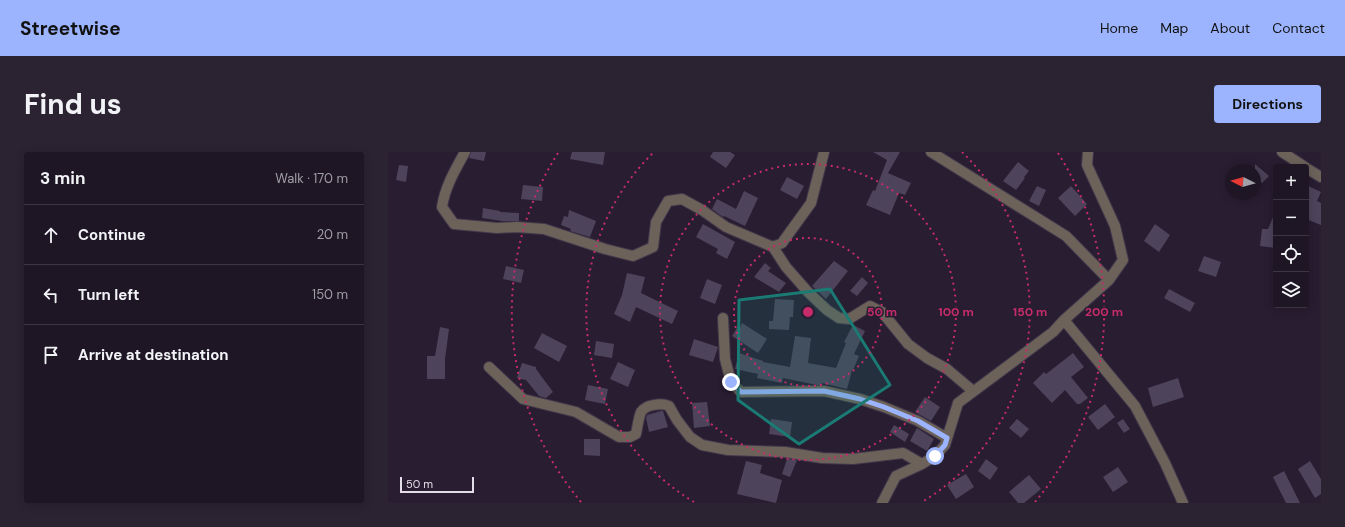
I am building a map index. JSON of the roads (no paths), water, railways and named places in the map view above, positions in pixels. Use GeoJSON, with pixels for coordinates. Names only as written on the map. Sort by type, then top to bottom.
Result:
{"type":"FeatureCollection","features":[{"type":"Feature","properties":{"kind":"street"},"geometry":{"type":"LineString","coordinates":[[466,152],[453,173],[442,207],[454,224],[544,230],[633,256],[653,247],[656,222],[668,201],[682,199],[702,210],[726,227],[773,247],[786,267],[827,310],[839,318],[849,318],[870,306],[882,312],[908,344],[927,358],[947,369],[973,391]]}},
{"type":"Feature","properties":{"kind":"street"},"geometry":{"type":"LineString","coordinates":[[773,247],[782,244],[811,203],[824,152]]}},
{"type":"Feature","properties":{"kind":"street"},"geometry":{"type":"LineString","coordinates":[[931,152],[1066,236],[1109,280]]}},
{"type":"Feature","properties":{"kind":"street"},"geometry":{"type":"LineString","coordinates":[[882,503],[896,476],[935,456],[945,445],[958,403],[1053,332],[1064,320],[1109,280],[1123,260],[1115,226],[1087,165],[1088,152]]}},
{"type":"Feature","properties":{"kind":"street"},"geometry":{"type":"LineString","coordinates":[[1282,152],[1301,164]]}},
{"type":"Feature","properties":{"kind":"street"},"geometry":{"type":"LineString","coordinates":[[1309,169],[1321,177]]}},
{"type":"Feature","properties":{"kind":"street"},"geometry":{"type":"LineString","coordinates":[[722,318],[725,359],[731,382],[741,392],[824,391],[860,399],[918,421],[947,438]]}},
{"type":"Feature","properties":{"kind":"street"},"geometry":{"type":"LineString","coordinates":[[1064,320],[1135,406],[1165,463],[1183,503]]}},
{"type":"Feature","properties":{"kind":"street"},"geometry":{"type":"LineString","coordinates":[[489,367],[523,399],[576,412],[619,437],[630,437],[636,434],[641,412],[647,407],[663,404],[669,406],[677,420],[690,436],[702,445],[728,450],[785,452],[822,458],[845,459],[903,453],[922,464]]}}]}
